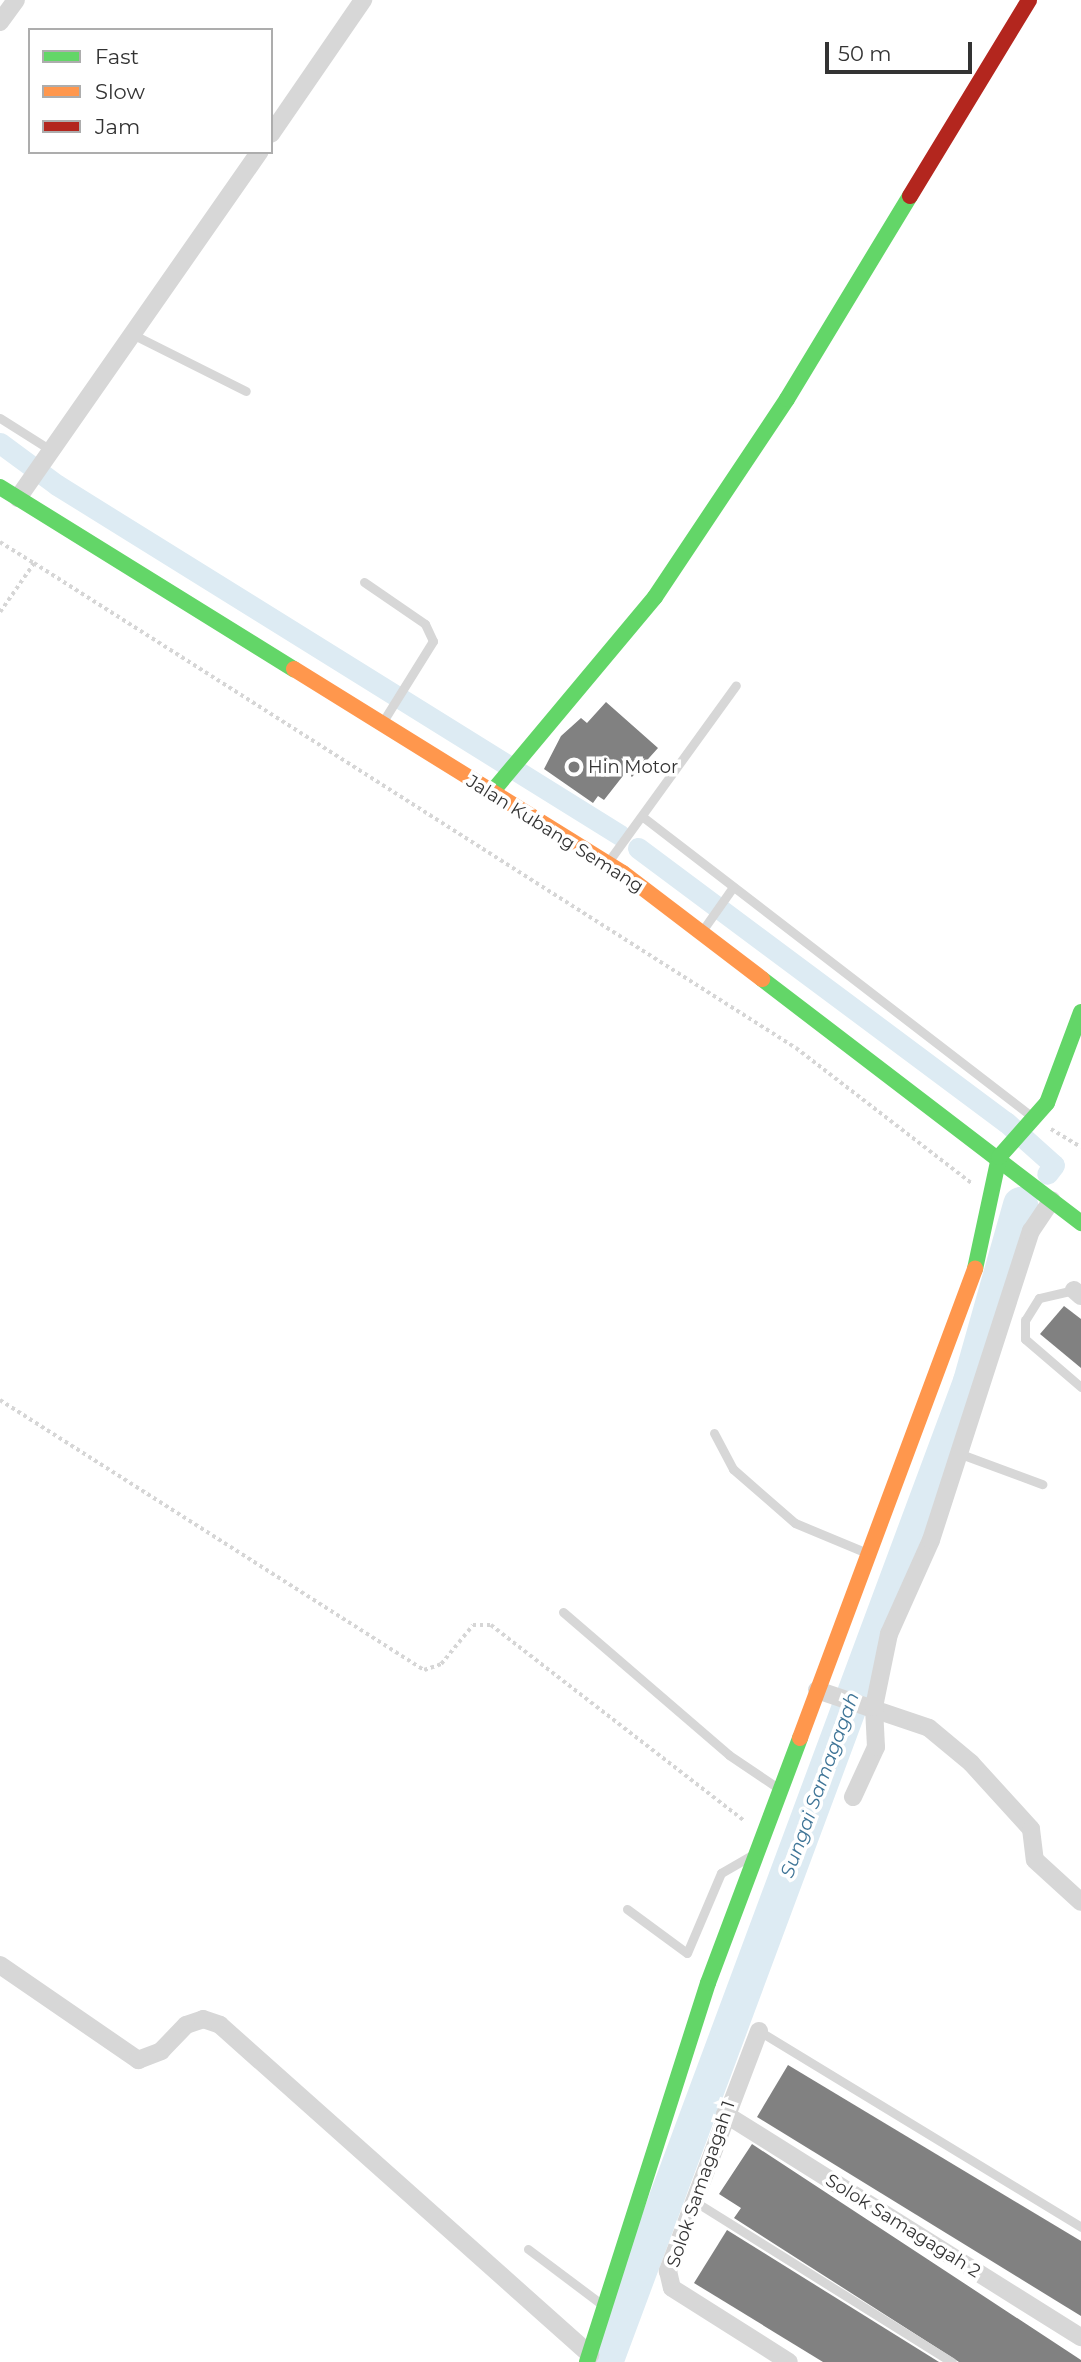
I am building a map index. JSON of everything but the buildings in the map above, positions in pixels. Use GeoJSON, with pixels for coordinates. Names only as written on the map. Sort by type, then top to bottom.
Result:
{"type":"FeatureCollection","features":[{"type":"Feature","properties":{"kind":"street"},"geometry":{"type":"LineString","coordinates":[[0,22],[16,0]]}},
{"type":"Feature","properties":{"kind":"street"},"geometry":{"type":"LineString","coordinates":[[273,131],[363,0]]}},
{"type":"Feature","properties":{"kind":"street"},"geometry":{"type":"LineString","coordinates":[[492,792],[524,750],[655,597],[787,399],[1029,0]]}},
{"type":"Feature","properties":{"kind":"street"},"geometry":{"type":"LineString","coordinates":[[18,498],[258,154]]}},
{"type":"Feature","properties":{"kind":"street","name":"Jalan Kubang Semang"},"geometry":{"type":"LineString","coordinates":[[0,487],[380,726],[607,863],[1004,1151],[1052,1199],[1080,1220]]}},
{"type":"Feature","properties":{"kind":"street"},"geometry":{"type":"LineString","coordinates":[[0,1965],[138,2060],[161,2051],[186,2025],[203,2020],[220,2025],[588,2359],[756,1854],[780,1789],[823,1692],[976,1266],[986,1194],[1004,1151],[1047,1103],[1081,1012]]}},
{"type":"Feature","properties":{"kind":"street"},"geometry":{"type":"LineString","coordinates":[[853,1797],[876,1747],[868,1706],[889,1634],[931,1540],[956,1452],[1031,1231],[1052,1199]]}},
{"type":"Feature","properties":{"kind":"street"},"geometry":{"type":"LineString","coordinates":[[823,1692],[929,1728],[971,1763],[1031,1829],[1035,1860],[1081,1902]]}},
{"type":"Feature","properties":{"kind":"street","name":"Solok Samagagah 1"},"geometry":{"type":"LineString","coordinates":[[759,2031],[725,2114],[668,2272],[672,2288],[789,2362]]}},
{"type":"Feature","properties":{"kind":"street","name":"Solok Samagagah 2"},"geometry":{"type":"LineString","coordinates":[[725,2114],[1081,2337]]}},
{"type":"Feature","properties":{"kind":"lane"},"geometry":{"type":"LineString","coordinates":[[134,335],[246,391]]}},
{"type":"Feature","properties":{"kind":"lane"},"geometry":{"type":"LineString","coordinates":[[0,418],[42,461]]}},
{"type":"Feature","properties":{"kind":"lane"},"geometry":{"type":"LineString","coordinates":[[364,582],[425,624],[433,641],[411,682],[380,726]]}},
{"type":"Feature","properties":{"kind":"lane"},"geometry":{"type":"LineString","coordinates":[[607,863],[643,817],[736,685]]}},
{"type":"Feature","properties":{"kind":"lane"},"geometry":{"type":"LineString","coordinates":[[643,817],[1029,1124]]}},
{"type":"Feature","properties":{"kind":"lane"},"geometry":{"type":"LineString","coordinates":[[701,933],[733,887]]}},
{"type":"Feature","properties":{"kind":"lane"},"geometry":{"type":"LineString","coordinates":[[1078,1293],[1039,1298],[1024,1320],[1025,1339],[1081,1387]]}},
{"type":"Feature","properties":{"kind":"lane"},"geometry":{"type":"LineString","coordinates":[[714,1433],[733,1469],[795,1522],[872,1555]]}},
{"type":"Feature","properties":{"kind":"lane"},"geometry":{"type":"LineString","coordinates":[[956,1452],[1042,1484]]}},
{"type":"Feature","properties":{"kind":"lane"},"geometry":{"type":"LineString","coordinates":[[563,1612],[729,1755],[780,1789]]}},
{"type":"Feature","properties":{"kind":"lane"},"geometry":{"type":"LineString","coordinates":[[627,1909],[687,1953],[720,1872],[756,1854]]}},
{"type":"Feature","properties":{"kind":"lane"},"geometry":{"type":"LineString","coordinates":[[759,2031],[1081,2227]]}},
{"type":"Feature","properties":{"kind":"lane"},"geometry":{"type":"LineString","coordinates":[[694,2201],[952,2362]]}},
{"type":"Feature","properties":{"kind":"lane"},"geometry":{"type":"LineString","coordinates":[[528,2249],[605,2307]]}},
{"type":"Feature","properties":{"kind":"path"},"geometry":{"type":"LineString","coordinates":[[0,542],[796,1048],[986,1194]]}},
{"type":"Feature","properties":{"kind":"path"},"geometry":{"type":"LineString","coordinates":[[0,612],[34,563]]}},
{"type":"Feature","properties":{"kind":"path"},"geometry":{"type":"LineString","coordinates":[[1029,1124],[1081,1147]]}},
{"type":"Feature","properties":{"kind":"path"},"geometry":{"type":"LineString","coordinates":[[0,1400],[424,1670],[441,1664],[473,1625],[491,1625],[763,1835]]}},
{"type":"Feature","properties":{"kind":"waterway"},"geometry":{"type":"LineString","coordinates":[[0,443],[57,485],[620,835]]}},
{"type":"Feature","properties":{"kind":"waterway"},"geometry":{"type":"LineString","coordinates":[[638,848],[1006,1122],[1054,1165],[1047,1174]]}},
{"type":"Feature","properties":{"kind":"waterway","name":"Sungai Samagagah"},"geometry":{"type":"LineString","coordinates":[[605,2362],[970,1381],[1020,1204]]}},
{"type":"Feature","properties":{"kind":"traffic: fast"},"geometry":{"type":"LineString","coordinates":[[492,792],[655,597],[787,399],[910,196]]}},
{"type":"Feature","properties":{"kind":"traffic: fast"},"geometry":{"type":"LineString","coordinates":[[0,487],[294,669]]}},
{"type":"Feature","properties":{"kind":"traffic: fast"},"geometry":{"type":"LineString","coordinates":[[762,979],[1081,1223]]}},
{"type":"Feature","properties":{"kind":"traffic: fast"},"geometry":{"type":"LineString","coordinates":[[975,1269],[999,1157],[1047,1103],[1081,1012]]}},
{"type":"Feature","properties":{"kind":"traffic: fast"},"geometry":{"type":"LineString","coordinates":[[587,2362],[708,1983],[800,1738]]}},
{"type":"Feature","properties":{"kind":"traffic: slow"},"geometry":{"type":"LineString","coordinates":[[294,669],[623,873],[762,979]]}},
{"type":"Feature","properties":{"kind":"traffic: slow"},"geometry":{"type":"LineString","coordinates":[[800,1738],[975,1269]]}},
{"type":"Feature","properties":{"kind":"traffic: jam"},"geometry":{"type":"LineString","coordinates":[[910,196],[1029,0]]}},
{"type":"Feature","properties":{"kind":"place","name":"Hin Motor"},"geometry":{"type":"Point","coordinates":[574,767]}}]}
